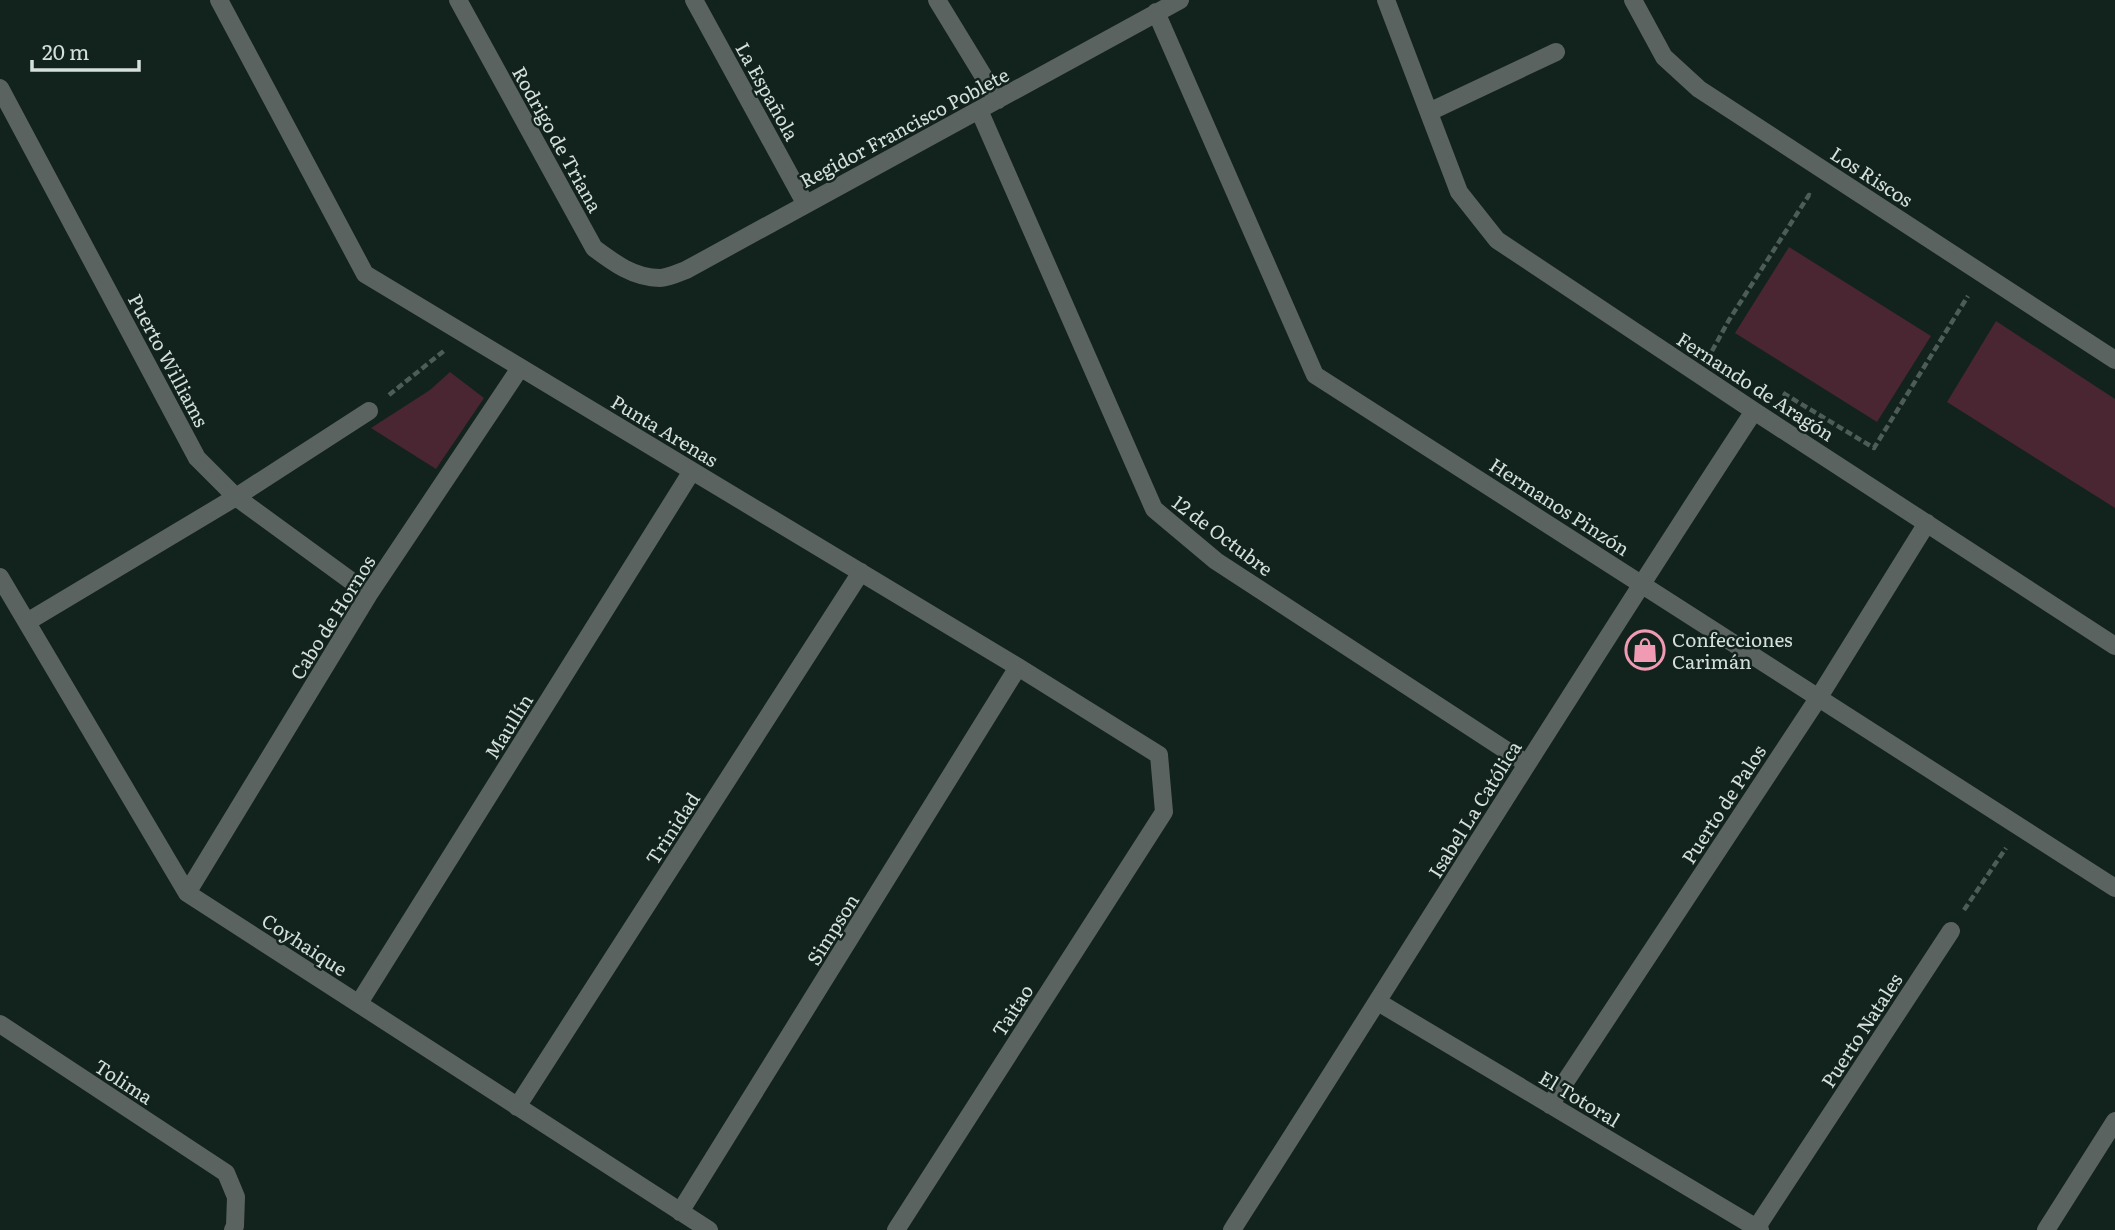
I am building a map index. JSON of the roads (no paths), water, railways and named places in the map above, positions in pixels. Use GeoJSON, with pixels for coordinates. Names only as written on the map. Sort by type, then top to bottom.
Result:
{"type":"FeatureCollection","features":[{"type":"Feature","properties":{"kind":"street","name":"Punta Arenas"},"geometry":{"type":"LineString","coordinates":[[219,0],[365,274],[1018,667],[1159,755],[1164,812]]}},
{"type":"Feature","properties":{"kind":"street","name":"Rodrigo de Triana"},"geometry":{"type":"LineString","coordinates":[[458,0],[594,248],[620,268],[643,276]]}},
{"type":"Feature","properties":{"kind":"street","name":"La Española"},"geometry":{"type":"LineString","coordinates":[[694,0],[806,203]]}},
{"type":"Feature","properties":{"kind":"street"},"geometry":{"type":"LineString","coordinates":[[937,0],[998,100]]}},
{"type":"Feature","properties":{"kind":"street","name":"Regidor Francisco Poblete"},"geometry":{"type":"LineString","coordinates":[[643,276],[662,278],[687,270],[1180,0]]}},
{"type":"Feature","properties":{"kind":"street","name":"Fernando de Aragón"},"geometry":{"type":"LineString","coordinates":[[1386,0],[1459,192],[1497,240],[2115,646]]}},
{"type":"Feature","properties":{"kind":"street","name":"Los Riscos"},"geometry":{"type":"LineString","coordinates":[[1633,0],[1664,57],[1699,89],[2115,360]]}},
{"type":"Feature","properties":{"kind":"street","name":"Hermanos Pinzón"},"geometry":{"type":"LineString","coordinates":[[1156,12],[1315,375],[2115,888]]}},
{"type":"Feature","properties":{"kind":"street"},"geometry":{"type":"LineString","coordinates":[[1429,112],[1556,52]]}},
{"type":"Feature","properties":{"kind":"street","name":"Puerto Williams"},"geometry":{"type":"LineString","coordinates":[[0,88],[197,458],[236,497],[369,594]]}},
{"type":"Feature","properties":{"kind":"street","name":"12 de Octubre"},"geometry":{"type":"LineString","coordinates":[[979,110],[1154,509],[1216,561],[1527,764]]}},
{"type":"Feature","properties":{"kind":"street","name":"Cabo de Hornos"},"geometry":{"type":"LineString","coordinates":[[187,893],[369,594],[520,368]]}},
{"type":"Feature","properties":{"kind":"street"},"geometry":{"type":"LineString","coordinates":[[27,622],[236,497],[369,411]]}},
{"type":"Feature","properties":{"kind":"street","name":"Isabel La Católica"},"geometry":{"type":"LineString","coordinates":[[1232,1230],[1641,583],[1754,411]]}},
{"type":"Feature","properties":{"kind":"street","name":"Maullín"},"geometry":{"type":"LineString","coordinates":[[359,1003],[692,471]]}},
{"type":"Feature","properties":{"kind":"street","name":"Puerto de Palos"},"geometry":{"type":"LineString","coordinates":[[1550,1105],[1819,697],[1927,523]]}},
{"type":"Feature","properties":{"kind":"street","name":"Trinidad"},"geometry":{"type":"LineString","coordinates":[[517,1107],[861,572]]}},
{"type":"Feature","properties":{"kind":"street","name":"Coyhaique"},"geometry":{"type":"LineString","coordinates":[[0,577],[187,893],[709,1230]]}},
{"type":"Feature","properties":{"kind":"street","name":"Simpson"},"geometry":{"type":"LineString","coordinates":[[680,1212],[1018,667]]}},
{"type":"Feature","properties":{"kind":"street","name":"Taitao"},"geometry":{"type":"LineString","coordinates":[[896,1230],[1164,812]]}},
{"type":"Feature","properties":{"kind":"street","name":"Puerto Natales"},"geometry":{"type":"LineString","coordinates":[[1757,1229],[1951,931]]}},
{"type":"Feature","properties":{"kind":"street","name":"El Totoral"},"geometry":{"type":"LineString","coordinates":[[1378,1002],[1757,1229]]}},
{"type":"Feature","properties":{"kind":"street","name":"Tolima"},"geometry":{"type":"LineString","coordinates":[[0,1024],[226,1173],[236,1196],[233,1230]]}},
{"type":"Feature","properties":{"kind":"street"},"geometry":{"type":"LineString","coordinates":[[2046,1230],[2115,1121]]}},
{"type":"Feature","properties":{"kind":"place","name":"Confecciones Carimán"},"geometry":{"type":"Point","coordinates":[1645,650]}}]}
